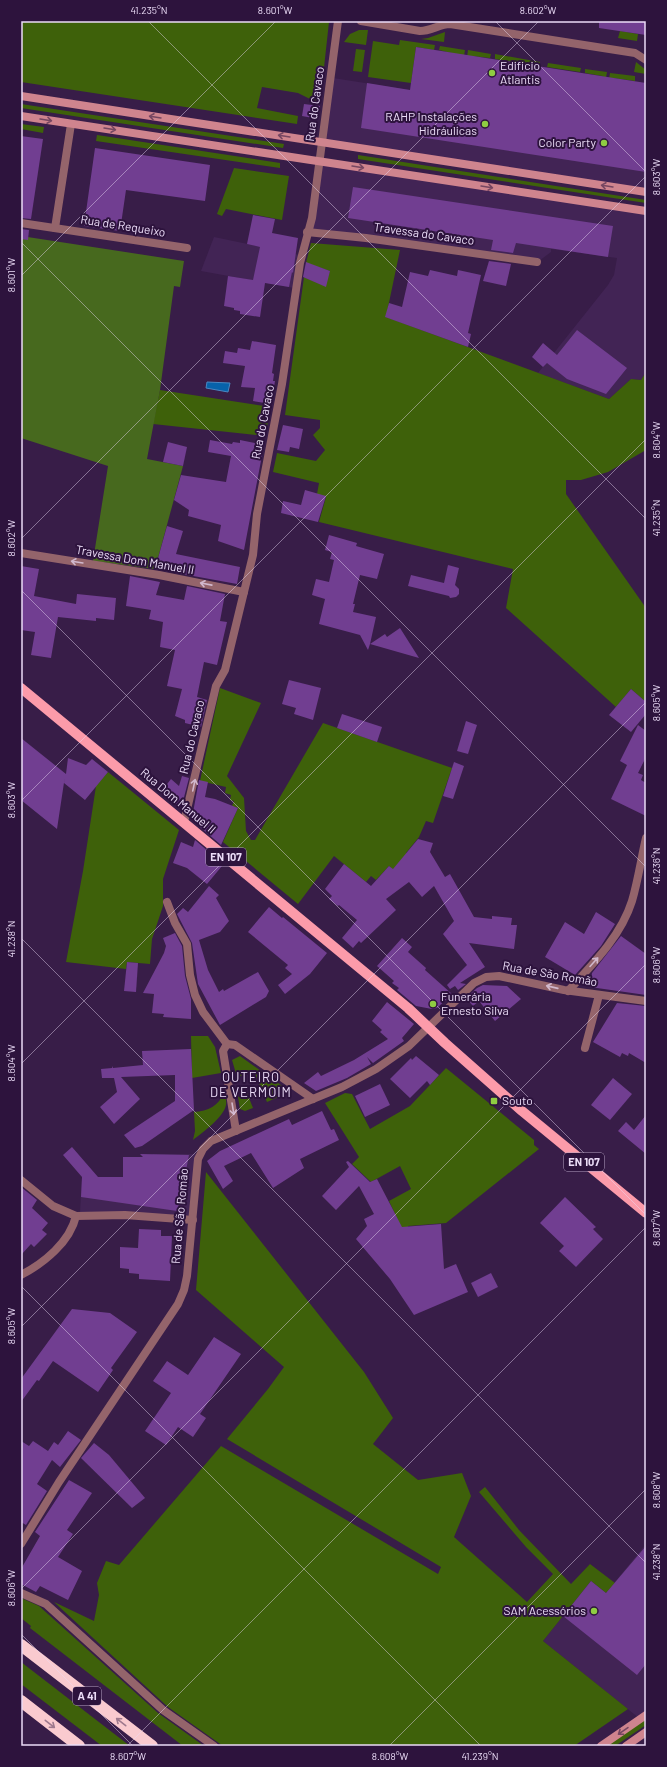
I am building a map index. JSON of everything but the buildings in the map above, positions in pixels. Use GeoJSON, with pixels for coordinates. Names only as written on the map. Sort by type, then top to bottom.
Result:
{"type":"FeatureCollection","features":[{"type":"Feature","properties":{"kind":"highway","name":"A 41"},"geometry":{"type":"LineString","coordinates":[[21,1645],[152,1746]]}},
{"type":"Feature","properties":{"kind":"highway"},"geometry":{"type":"LineString","coordinates":[[21,1701],[79,1746]]}},
{"type":"Feature","properties":{"kind":"main road"},"geometry":{"type":"LineString","coordinates":[[21,96],[646,192]]}},
{"type":"Feature","properties":{"kind":"main road"},"geometry":{"type":"LineString","coordinates":[[21,116],[646,211]]}},
{"type":"Feature","properties":{"kind":"main road","name":"Rua Dom Manuel II"},"geometry":{"type":"LineString","coordinates":[[21,688],[429,1027]]}},
{"type":"Feature","properties":{"kind":"main road","name":"EN 107"},"geometry":{"type":"LineString","coordinates":[[429,1027],[445,1044],[522,1111],[646,1213]]}},
{"type":"Feature","properties":{"kind":"main road"},"geometry":{"type":"LineString","coordinates":[[601,1746],[646,1715]]}},
{"type":"Feature","properties":{"kind":"main road"},"geometry":{"type":"LineString","coordinates":[[626,1746],[646,1732]]}},
{"type":"Feature","properties":{"kind":"street","name":"Rua do Cavaco"},"geometry":{"type":"LineString","coordinates":[[184,822],[216,686],[225,670],[253,555],[257,514],[282,384],[300,263],[307,232],[312,218],[338,21]]}},
{"type":"Feature","properties":{"kind":"street"},"geometry":{"type":"LineString","coordinates":[[361,21],[420,31],[428,30],[444,24],[450,24],[635,53],[646,60]]}},
{"type":"Feature","properties":{"kind":"street"},"geometry":{"type":"LineString","coordinates":[[55,228],[71,124]]}},
{"type":"Feature","properties":{"kind":"street","name":"Rua de Requeixo"},"geometry":{"type":"LineString","coordinates":[[21,223],[187,248]]}},
{"type":"Feature","properties":{"kind":"street","name":"Travessa do Cavaco"},"geometry":{"type":"LineString","coordinates":[[307,232],[366,238],[536,262]]}},
{"type":"Feature","properties":{"kind":"street","name":"Travessa Dom Manuel II"},"geometry":{"type":"LineString","coordinates":[[21,553],[159,575],[244,592]]}},
{"type":"Feature","properties":{"kind":"street"},"geometry":{"type":"LineString","coordinates":[[568,990],[600,955],[621,925],[632,902],[646,838]]}},
{"type":"Feature","properties":{"kind":"street"},"geometry":{"type":"LineString","coordinates":[[167,902],[175,923],[187,944],[190,975],[195,995],[203,1012],[227,1044],[234,1045],[313,1099]]}},
{"type":"Feature","properties":{"kind":"street","name":"Rua de São Romão"},"geometry":{"type":"LineString","coordinates":[[21,1544],[59,1482],[178,1304],[184,1290],[187,1276],[198,1159],[203,1149],[211,1142],[342,1087],[376,1069],[409,1046],[474,983],[486,977],[504,977],[568,990],[646,1001]]}},
{"type":"Feature","properties":{"kind":"street"},"geometry":{"type":"LineString","coordinates":[[585,1048],[599,995]]}},
{"type":"Feature","properties":{"kind":"street"},"geometry":{"type":"LineString","coordinates":[[227,1044],[223,1051],[236,1131]]}},
{"type":"Feature","properties":{"kind":"street"},"geometry":{"type":"LineString","coordinates":[[21,1180],[53,1206],[76,1216],[126,1215],[193,1220]]}},
{"type":"Feature","properties":{"kind":"street"},"geometry":{"type":"LineString","coordinates":[[21,1275],[45,1260],[57,1248],[74,1226],[76,1216]]}},
{"type":"Feature","properties":{"kind":"street"},"geometry":{"type":"LineString","coordinates":[[21,1593],[46,1604],[163,1710],[214,1746]]}},
{"type":"Feature","properties":{"kind":"shaded area"},"geometry":{"type":"Polygon","coordinates":[[[333,78],[646,127],[646,190],[325,141],[333,78]]]}},
{"type":"Feature","properties":{"kind":"shaded area"},"geometry":{"type":"Polygon","coordinates":[[[322,164],[646,213],[646,372],[641,380],[631,379],[609,399],[538,373],[608,285],[614,275],[617,258],[551,249],[551,252],[539,261],[309,231],[322,164]]]}},
{"type":"Feature","properties":{"kind":"shaded area"},"geometry":{"type":"Polygon","coordinates":[[[214,237],[300,255],[294,288],[201,271],[214,237]]]}},
{"type":"Feature","properties":{"kind":"shaded area"},"geometry":{"type":"Polygon","coordinates":[[[153,1154],[197,1154],[190,1217],[80,1213],[82,1177],[123,1177],[152,1157],[153,1154]]]}},
{"type":"Feature","properties":{"kind":"shaded area"},"geometry":{"type":"Polygon","coordinates":[[[646,1544],[646,1714],[639,1718],[543,1641],[591,1581],[606,1593],[646,1544]]]}},
{"type":"Feature","properties":{"kind":"green space"},"geometry":{"type":"Polygon","coordinates":[[[21,21],[329,22],[320,104],[298,93],[262,87],[257,108],[298,116],[297,124],[21,82],[21,21]]]}},
{"type":"Feature","properties":{"kind":"green space"},"geometry":{"type":"Polygon","coordinates":[[[359,30],[368,30],[366,45],[344,42],[350,34],[359,30]]]}},
{"type":"Feature","properties":{"kind":"green space"},"geometry":{"type":"Polygon","coordinates":[[[620,31],[638,34],[637,41],[618,38],[620,31]]]}},
{"type":"Feature","properties":{"kind":"green space"},"geometry":{"type":"Polygon","coordinates":[[[445,32],[444,42],[421,39],[428,38],[445,32]]]}},
{"type":"Feature","properties":{"kind":"green space"},"geometry":{"type":"Polygon","coordinates":[[[400,40],[435,45],[434,50],[416,47],[411,83],[368,77],[373,41],[399,45],[400,40]]]}},
{"type":"Feature","properties":{"kind":"green space"},"geometry":{"type":"Polygon","coordinates":[[[440,46],[465,50],[464,56],[439,50],[440,46]]]}},
{"type":"Feature","properties":{"kind":"green space"},"geometry":{"type":"Polygon","coordinates":[[[356,49],[365,50],[362,72],[353,71],[356,49]]]}},
{"type":"Feature","properties":{"kind":"green space"},"geometry":{"type":"Polygon","coordinates":[[[468,50],[491,54],[490,58],[472,56],[467,57],[468,50]]]}},
{"type":"Feature","properties":{"kind":"green space"},"geometry":{"type":"Polygon","coordinates":[[[495,54],[540,62],[540,66],[495,59],[495,54]]]}},
{"type":"Feature","properties":{"kind":"green space"},"geometry":{"type":"Polygon","coordinates":[[[636,62],[646,70],[646,74],[634,72],[636,62]]]}},
{"type":"Feature","properties":{"kind":"green space"},"geometry":{"type":"Polygon","coordinates":[[[548,63],[581,68],[580,72],[547,67],[548,63]]]}},
{"type":"Feature","properties":{"kind":"green space"},"geometry":{"type":"Polygon","coordinates":[[[585,69],[607,72],[606,78],[585,73],[585,69]]]}},
{"type":"Feature","properties":{"kind":"green space"},"geometry":{"type":"Polygon","coordinates":[[[610,73],[635,76],[635,81],[613,78],[609,79],[610,73]]]}},
{"type":"Feature","properties":{"kind":"green space"},"geometry":{"type":"Polygon","coordinates":[[[21,104],[284,144],[283,148],[21,108],[21,104]]]}},
{"type":"Feature","properties":{"kind":"green space"},"geometry":{"type":"Polygon","coordinates":[[[21,124],[44,127],[43,133],[21,129],[21,124]]]}},
{"type":"Feature","properties":{"kind":"green space"},"geometry":{"type":"Polygon","coordinates":[[[97,135],[280,163],[280,168],[96,141],[97,135]]]}},
{"type":"Feature","properties":{"kind":"green space"},"geometry":{"type":"Polygon","coordinates":[[[358,155],[646,200],[646,203],[358,159],[358,155]]]}},
{"type":"Feature","properties":{"kind":"green space"},"geometry":{"type":"Polygon","coordinates":[[[234,168],[289,176],[282,220],[226,209],[222,216],[217,214],[234,168]]]}},
{"type":"Feature","properties":{"kind":"green space"},"geometry":{"type":"Polygon","coordinates":[[[21,236],[184,261],[180,287],[174,286],[160,390],[147,459],[183,466],[155,569],[93,561],[108,466],[21,438],[21,236]]]}},
{"type":"Feature","properties":{"kind":"green space"},"geometry":{"type":"Polygon","coordinates":[[[311,243],[400,250],[386,317],[609,399],[631,379],[641,380],[646,372],[646,450],[608,472],[581,480],[566,480],[566,494],[646,608],[646,702],[631,689],[616,707],[506,608],[513,569],[319,522],[326,497],[317,494],[319,483],[273,472],[277,453],[316,461],[325,450],[313,435],[320,428],[320,420],[285,415],[304,277],[325,286],[330,271],[306,263],[311,243]]]}},
{"type":"Feature","properties":{"kind":"green space"},"geometry":{"type":"Polygon","coordinates":[[[160,390],[271,407],[265,436],[153,424],[160,390]]]}},
{"type":"Feature","properties":{"kind":"green space"},"geometry":{"type":"Polygon","coordinates":[[[220,688],[261,703],[227,776],[244,798],[246,831],[251,840],[255,840],[323,723],[452,768],[433,823],[426,821],[419,837],[406,853],[410,856],[396,872],[389,866],[376,880],[371,876],[366,882],[334,856],[298,904],[223,842],[238,808],[232,806],[234,801],[230,800],[231,795],[225,793],[226,787],[200,781],[220,688]]]}},
{"type":"Feature","properties":{"kind":"green space"},"geometry":{"type":"Polygon","coordinates":[[[108,772],[179,830],[163,879],[163,906],[152,939],[150,964],[127,962],[126,969],[66,962],[83,871],[96,786],[108,772]]]}},
{"type":"Feature","properties":{"kind":"green space"},"geometry":{"type":"Polygon","coordinates":[[[191,1036],[208,1036],[215,1047],[221,1073],[192,1078],[191,1036]]]}},
{"type":"Feature","properties":{"kind":"green space"},"geometry":{"type":"Polygon","coordinates":[[[240,1056],[285,1088],[285,1094],[267,1102],[254,1072],[237,1077],[232,1060],[240,1056]]]}},
{"type":"Feature","properties":{"kind":"green space"},"geometry":{"type":"Polygon","coordinates":[[[446,1068],[534,1140],[534,1145],[539,1149],[446,1223],[408,1226],[408,1228],[403,1231],[389,1201],[411,1189],[400,1166],[371,1182],[352,1164],[359,1157],[325,1103],[345,1093],[352,1094],[370,1129],[410,1106],[446,1068]]]}},
{"type":"Feature","properties":{"kind":"green space"},"geometry":{"type":"Polygon","coordinates":[[[224,1092],[226,1103],[221,1115],[193,1140],[195,1131],[194,1112],[212,1107],[219,1101],[224,1092]]]}},
{"type":"Feature","properties":{"kind":"green space"},"geometry":{"type":"Polygon","coordinates":[[[247,1093],[253,1108],[245,1111],[240,1109],[238,1097],[247,1093]]]}},
{"type":"Feature","properties":{"kind":"green space"},"geometry":{"type":"Polygon","coordinates":[[[206,1172],[364,1372],[393,1418],[373,1444],[418,1480],[462,1473],[471,1496],[454,1537],[527,1602],[553,1574],[526,1547],[479,1492],[485,1487],[519,1530],[571,1584],[590,1564],[615,1583],[606,1593],[591,1581],[543,1641],[628,1709],[574,1746],[223,1746],[168,1707],[54,1602],[94,1621],[99,1595],[97,1583],[106,1561],[119,1565],[221,1446],[438,1574],[441,1567],[227,1439],[284,1367],[196,1290],[206,1172]]]}},
{"type":"Feature","properties":{"kind":"green space"},"geometry":{"type":"Polygon","coordinates":[[[21,1598],[39,1606],[158,1713],[204,1746],[183,1746],[30,1628],[31,1626],[21,1618],[21,1598]]]}},
{"type":"Feature","properties":{"kind":"green space"},"geometry":{"type":"Polygon","coordinates":[[[21,1662],[130,1746],[102,1746],[21,1684],[21,1662]]]}},
{"type":"Feature","properties":{"kind":"green space"},"geometry":{"type":"Polygon","coordinates":[[[646,1719],[646,1725],[615,1746],[607,1746],[646,1719]]]}},
{"type":"Feature","properties":{"kind":"water"},"geometry":{"type":"Polygon","coordinates":[[[207,382],[230,383],[228,392],[206,388],[207,382]]]}},
{"type":"Feature","properties":{"kind":"place","name":"Edificio Atlantis"},"geometry":{"type":"Point","coordinates":[492,73]}},
{"type":"Feature","properties":{"kind":"place","name":"RAHP Instalações Hidráulicas"},"geometry":{"type":"Point","coordinates":[485,124]}},
{"type":"Feature","properties":{"kind":"place","name":"Color Party"},"geometry":{"type":"Point","coordinates":[604,143]}},
{"type":"Feature","properties":{"kind":"place","name":"Funerária Ernesto Silva"},"geometry":{"type":"Point","coordinates":[433,1004]}},
{"type":"Feature","properties":{"kind":"place","name":"Souto"},"geometry":{"type":"Point","coordinates":[494,1101]}},
{"type":"Feature","properties":{"kind":"place","name":"SAM Acessórios"},"geometry":{"type":"Point","coordinates":[594,1611]}},
{"type":"Feature","properties":{"kind":"district","name":"OUTEIRO DE VERMOIM"},"geometry":{"type":"Point","coordinates":[251,1084]}}]}
